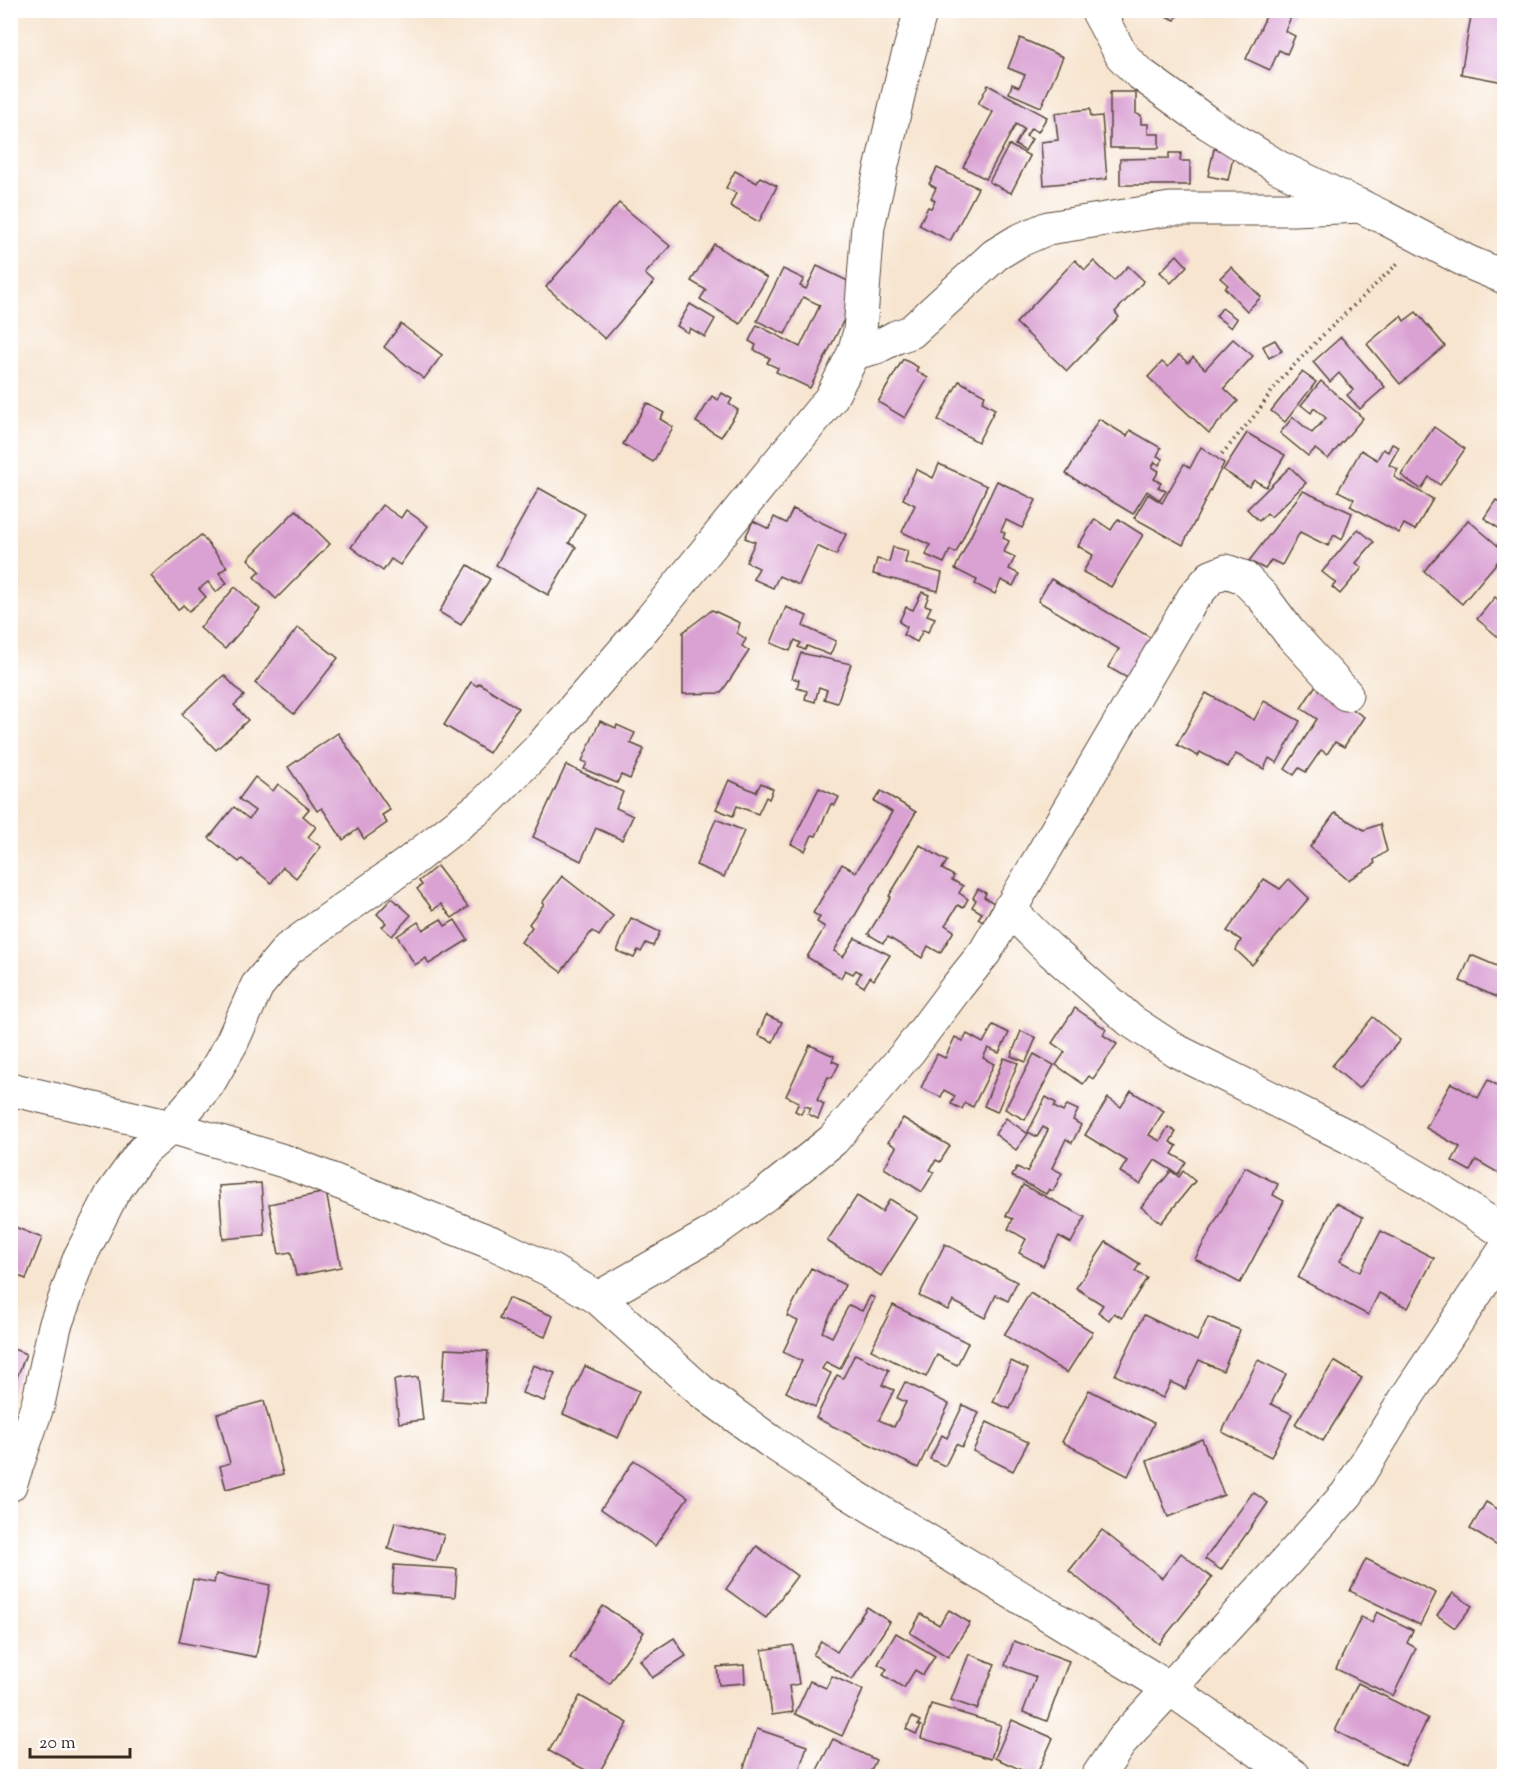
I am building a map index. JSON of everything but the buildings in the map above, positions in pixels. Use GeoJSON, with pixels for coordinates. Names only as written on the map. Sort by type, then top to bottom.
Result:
{"type":"FeatureCollection","features":[{"type":"Feature","properties":{"kind":"street"},"geometry":{"type":"LineString","coordinates":[[10,1485],[38,1404],[55,1326],[80,1257],[112,1194],[141,1152],[171,1127],[208,1084],[232,1042],[257,986],[288,949],[407,864],[484,804],[540,748],[647,624],[831,398],[854,353],[860,331],[868,226],[903,74],[921,10]]}},
{"type":"Feature","properties":{"kind":"street"},"geometry":{"type":"LineString","coordinates":[[1097,10],[1122,56],[1158,88],[1208,123],[1278,167],[1361,206],[1468,262],[1504,277]]}},
{"type":"Feature","properties":{"kind":"street"},"geometry":{"type":"LineString","coordinates":[[854,353],[877,347],[911,332],[995,255],[1018,241],[1048,228],[1170,209],[1294,209],[1361,206]]}},
{"type":"Feature","properties":{"kind":"street"},"geometry":{"type":"LineString","coordinates":[[598,1298],[709,1235],[766,1194],[833,1140],[909,1051],[986,952],[1009,909],[1193,598],[1211,577],[1226,571],[1243,577],[1263,597],[1289,632],[1346,694]]}},
{"type":"Feature","properties":{"kind":"street"},"geometry":{"type":"LineString","coordinates":[[1009,909],[1048,948],[1131,1021],[1175,1050],[1349,1137],[1426,1182],[1504,1232]]}},
{"type":"Feature","properties":{"kind":"street"},"geometry":{"type":"LineString","coordinates":[[10,1089],[171,1127],[287,1162],[495,1244],[550,1270],[598,1298],[702,1391],[770,1441],[840,1488],[1169,1688],[1294,1776]]}},
{"type":"Feature","properties":{"kind":"street"},"geometry":{"type":"LineString","coordinates":[[1098,1776],[1122,1740],[1347,1494],[1408,1395],[1504,1251]]}},
{"type":"Feature","properties":{"kind":"path"},"geometry":{"type":"LineString","coordinates":[[1222,454],[1293,366],[1425,238]]}}]}
